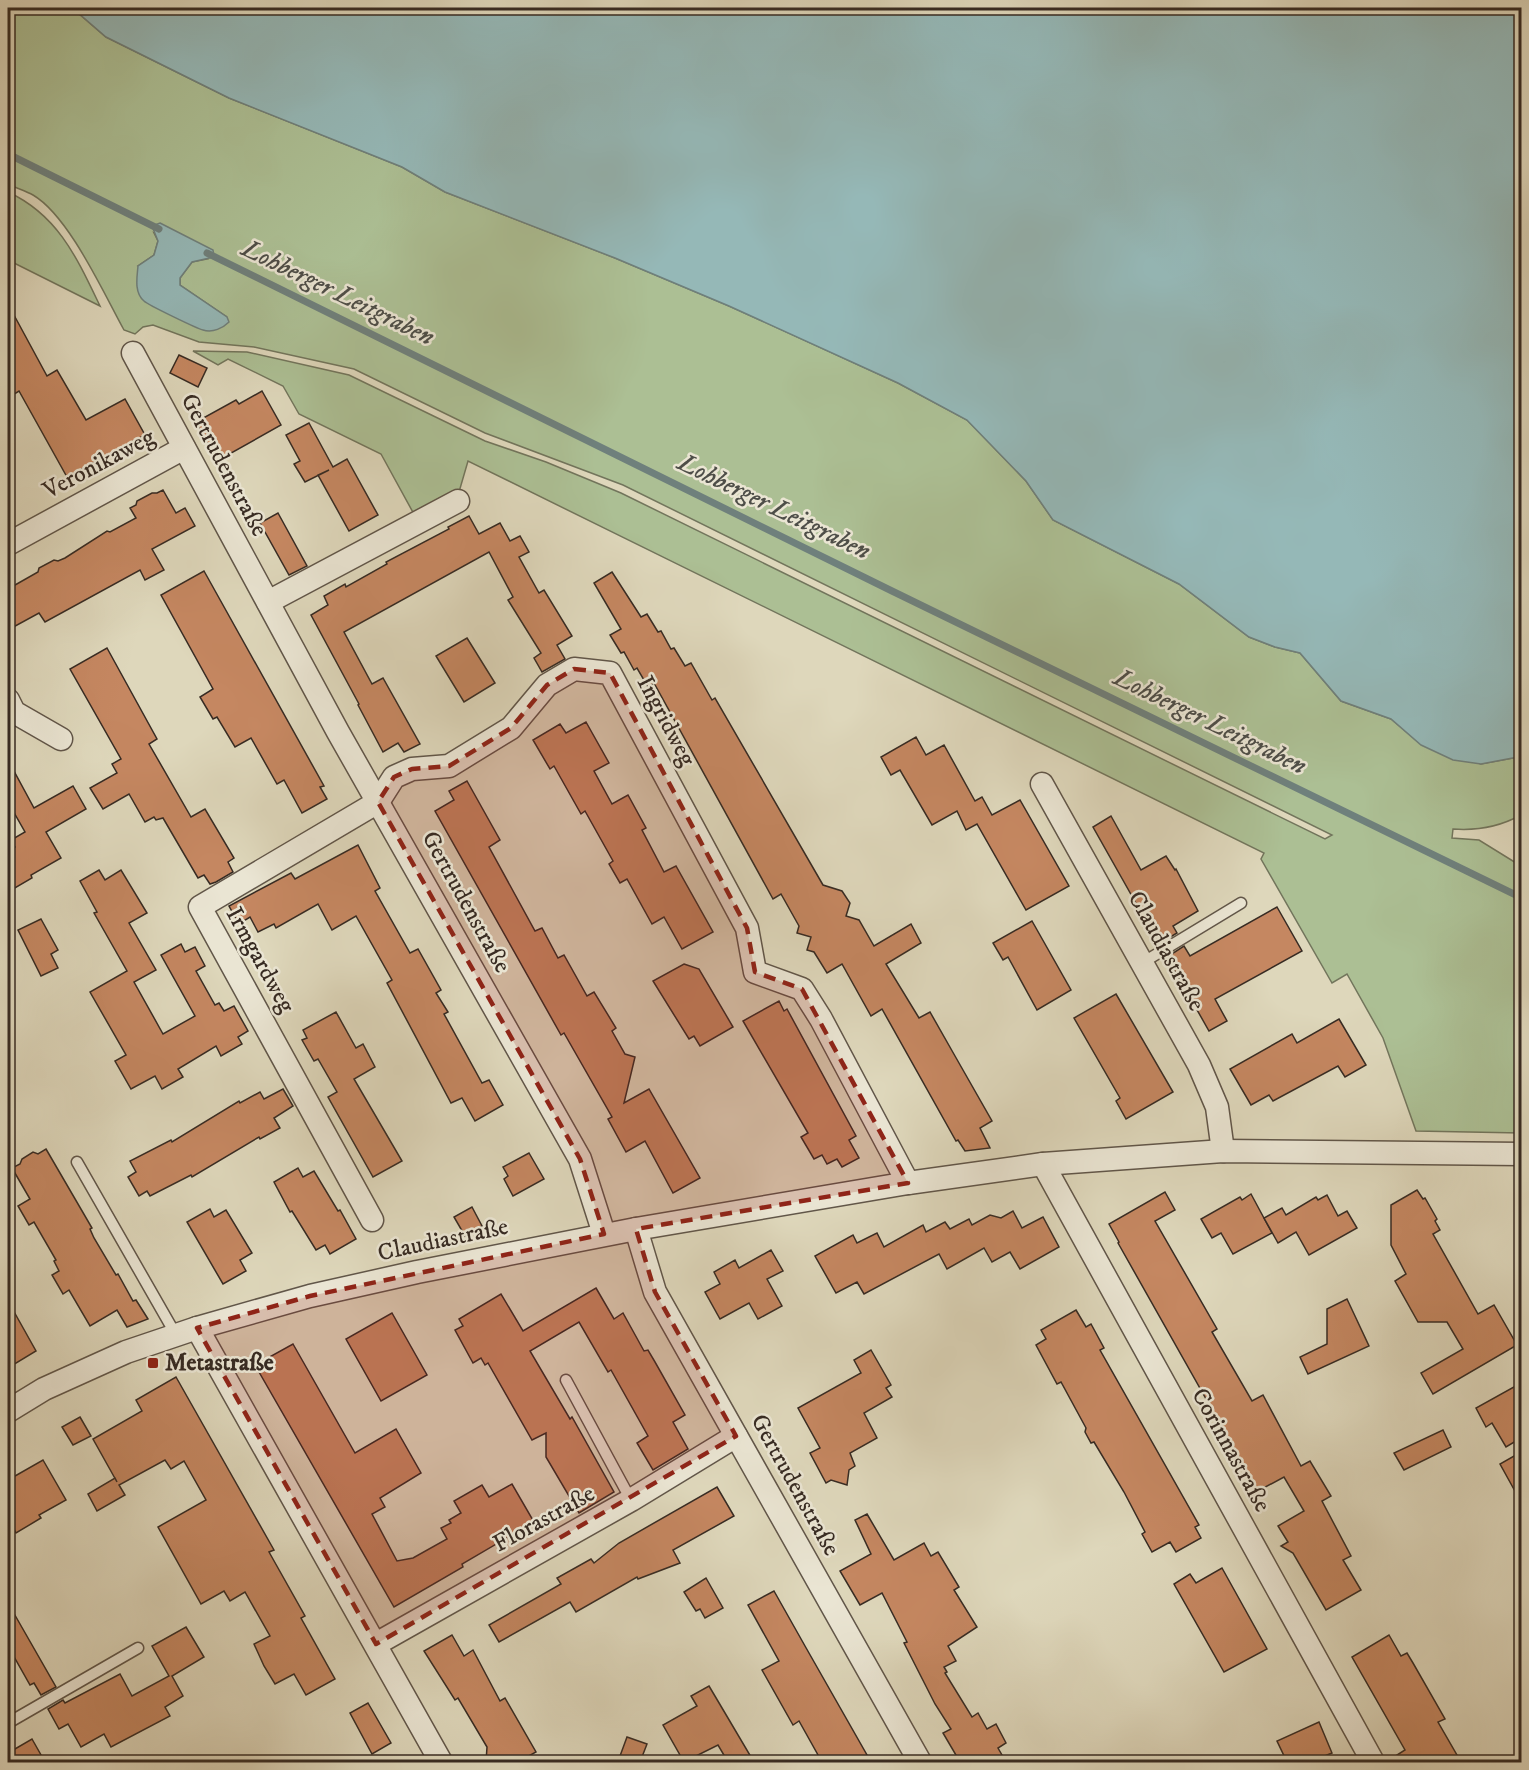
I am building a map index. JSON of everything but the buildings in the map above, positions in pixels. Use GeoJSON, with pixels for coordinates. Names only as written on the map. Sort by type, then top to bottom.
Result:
{"type":"FeatureCollection","features":[{"type":"Feature","properties":{"kind":"street","name":"Gertrudenstraße"},"geometry":{"type":"LineString","coordinates":[[133,353],[378,802],[580,1159],[604,1234]]}},
{"type":"Feature","properties":{"kind":"street","name":"Veronikaweg"},"geometry":{"type":"LineString","coordinates":[[8,544],[184,448]]}},
{"type":"Feature","properties":{"kind":"street"},"geometry":{"type":"LineString","coordinates":[[268,602],[458,501]]}},
{"type":"Feature","properties":{"kind":"street","name":"Ingridweg"},"geometry":{"type":"LineString","coordinates":[[378,802],[394,777],[412,769],[450,766],[511,728],[547,685],[574,669],[610,673],[747,928],[755,972],[802,989],[908,1183]]}},
{"type":"Feature","properties":{"kind":"street"},"geometry":{"type":"LineString","coordinates":[[8,700],[14,712],[61,739]]}},
{"type":"Feature","properties":{"kind":"street","name":"Claudiastraße"},"geometry":{"type":"LineString","coordinates":[[1042,784],[1199,1065],[1217,1107],[1223,1151]]}},
{"type":"Feature","properties":{"kind":"street","name":"Irmgardweg"},"geometry":{"type":"LineString","coordinates":[[372,1220],[200,907],[378,802]]}},
{"type":"Feature","properties":{"kind":"street","name":"Claudiastraße"},"geometry":{"type":"LineString","coordinates":[[8,1411],[44,1389],[126,1352],[197,1328],[310,1296],[604,1234],[908,1183],[1042,1164],[1223,1151],[1521,1155]]}},
{"type":"Feature","properties":{"kind":"street","name":"Corinnastraße"},"geometry":{"type":"LineString","coordinates":[[1042,1164],[1373,1762]]}},
{"type":"Feature","properties":{"kind":"street","name":"Gertrudenstraße"},"geometry":{"type":"LineString","coordinates":[[636,1229],[655,1292],[920,1762]]}},
{"type":"Feature","properties":{"kind":"street"},"geometry":{"type":"LineString","coordinates":[[197,1328],[441,1762]]}},
{"type":"Feature","properties":{"kind":"street","name":"Florastraße"},"geometry":{"type":"LineString","coordinates":[[376,1644],[632,1500],[736,1436]]}},
{"type":"Feature","properties":{"kind":"lane"},"geometry":{"type":"LineString","coordinates":[[1142,963],[1241,903]]}},
{"type":"Feature","properties":{"kind":"lane"},"geometry":{"type":"LineString","coordinates":[[77,1162],[176,1335]]}},
{"type":"Feature","properties":{"kind":"lane"},"geometry":{"type":"LineString","coordinates":[[566,1380],[632,1500]]}},
{"type":"Feature","properties":{"kind":"lane"},"geometry":{"type":"LineString","coordinates":[[8,1722],[138,1648]]}},
{"type":"Feature","properties":{"kind":"highlighted area"},"geometry":{"type":"Polygon","coordinates":[[[574,669],[610,673],[747,928],[755,972],[802,989],[908,1183],[636,1229],[655,1292],[736,1436],[376,1644],[197,1328],[310,1296],[604,1234],[580,1159],[378,802],[394,777],[412,769],[449,766],[511,728],[547,685],[574,669]]]}},
{"type":"Feature","properties":{"kind":"green space"},"geometry":{"type":"Polygon","coordinates":[[[8,8],[68,8],[78,13],[106,37],[229,98],[402,167],[445,192],[615,258],[729,306],[898,383],[967,420],[1026,481],[1053,520],[1179,584],[1249,637],[1300,653],[1341,701],[1391,719],[1421,744],[1481,764],[1518,757],[1521,754],[1521,815],[1505,823],[1488,827],[1453,829],[1452,838],[1479,840],[1521,866],[1521,1133],[1416,1131],[1383,1038],[1347,974],[1332,983],[1261,859],[1264,853],[468,461],[459,492],[415,516],[381,454],[299,414],[283,386],[228,359],[218,365],[193,351],[247,352],[349,375],[485,441],[546,462],[621,493],[1325,839],[1332,835],[623,485],[485,433],[354,369],[254,347],[199,342],[153,325],[143,327],[135,334],[124,330],[96,277],[60,220],[33,195],[8,184],[8,8]],[[154,233],[158,241],[154,255],[138,266],[227,317],[180,285],[180,278],[192,262],[207,259],[154,233]]]}},
{"type":"Feature","properties":{"kind":"green space"},"geometry":{"type":"Polygon","coordinates":[[[8,192],[40,213],[53,226],[74,255],[100,306],[8,260],[8,192]]]}},
{"type":"Feature","properties":{"kind":"water"},"geometry":{"type":"Polygon","coordinates":[[[68,8],[1521,8],[1521,754],[1518,757],[1481,764],[1453,760],[1421,745],[1391,719],[1341,701],[1300,653],[1249,637],[1179,584],[1053,520],[1026,481],[967,420],[898,383],[729,306],[615,258],[445,192],[402,167],[229,98],[106,37],[78,13],[68,8]]]}},
{"type":"Feature","properties":{"kind":"water"},"geometry":{"type":"Polygon","coordinates":[[[160,223],[213,250],[214,257],[192,262],[180,278],[180,285],[227,317],[229,322],[224,326],[214,330],[203,330],[154,307],[141,298],[137,285],[138,266],[154,255],[158,241],[152,226],[160,223]]]}},
{"type":"Feature","properties":{"kind":"waterway","name":"Lohberger Leitgraben"},"geometry":{"type":"LineString","coordinates":[[8,154],[159,229]]}},
{"type":"Feature","properties":{"kind":"waterway","name":"Lohberger Leitgraben"},"geometry":{"type":"LineString","coordinates":[[207,253],[892,591],[1522,898]]}},
{"type":"Feature","properties":{"kind":"place","name":"Metastraße"},"geometry":{"type":"Point","coordinates":[153,1363]}}]}
